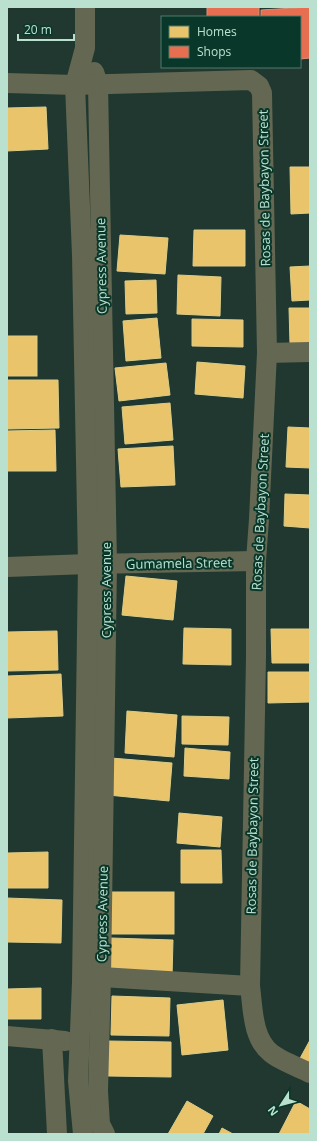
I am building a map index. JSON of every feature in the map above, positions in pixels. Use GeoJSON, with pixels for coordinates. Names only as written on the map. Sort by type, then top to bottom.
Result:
{"type":"FeatureCollection","features":[{"type":"Feature","properties":{"kind":"street","name":"Cypress Avenue"},"geometry":{"type":"LineString","coordinates":[[85,7],[85,48],[75,85],[97,564],[82,982],[90,1041]]}},
{"type":"Feature","properties":{"kind":"street","name":"Cypress Avenue"},"geometry":{"type":"LineString","coordinates":[[85,48],[98,84],[97,564],[101,977],[90,1041],[78,1082],[95,1132]]}},
{"type":"Feature","properties":{"kind":"street","name":"Rosas de Baybayon Street"},"geometry":{"type":"LineString","coordinates":[[98,84],[251,80],[259,86],[262,93],[267,353],[256,562],[256,657],[250,986],[256,1029],[261,1041],[271,1054],[310,1073]]}},
{"type":"Feature","properties":{"kind":"street"},"geometry":{"type":"LineString","coordinates":[[7,82],[75,85],[98,84]]}},
{"type":"Feature","properties":{"kind":"street"},"geometry":{"type":"LineString","coordinates":[[267,353],[310,352]]}},
{"type":"Feature","properties":{"kind":"street","name":"Gumamela Street"},"geometry":{"type":"LineString","coordinates":[[7,567],[256,562]]}},
{"type":"Feature","properties":{"kind":"street"},"geometry":{"type":"LineString","coordinates":[[82,982],[101,977],[250,986]]}},
{"type":"Feature","properties":{"kind":"street"},"geometry":{"type":"LineString","coordinates":[[7,1036],[90,1041]]}},
{"type":"Feature","properties":{"kind":"street"},"geometry":{"type":"LineString","coordinates":[[52,1039],[57,1134]]}},
{"type":"Feature","properties":{"kind":"building: Homes"},"geometry":{"type":"Polygon","coordinates":[[[46,107],[48,149],[7,151],[7,108],[46,107]]]}},
{"type":"Feature","properties":{"kind":"building: Homes"},"geometry":{"type":"Polygon","coordinates":[[[290,167],[310,167],[310,213],[291,214],[290,167]]]}},
{"type":"Feature","properties":{"kind":"building: Homes"},"geometry":{"type":"Polygon","coordinates":[[[194,230],[245,230],[245,266],[193,266],[194,230]]]}},
{"type":"Feature","properties":{"kind":"building: Homes"},"geometry":{"type":"Polygon","coordinates":[[[120,235],[168,238],[165,274],[117,271],[120,235]]]}},
{"type":"Feature","properties":{"kind":"building: Homes"},"geometry":{"type":"Polygon","coordinates":[[[310,266],[310,300],[292,301],[290,267],[310,266]]]}},
{"type":"Feature","properties":{"kind":"building: Homes"},"geometry":{"type":"Polygon","coordinates":[[[178,275],[221,277],[220,316],[177,314],[178,275]]]}},
{"type":"Feature","properties":{"kind":"building: Homes"},"geometry":{"type":"Polygon","coordinates":[[[156,280],[157,313],[126,314],[125,281],[156,280]]]}},
{"type":"Feature","properties":{"kind":"building: Homes"},"geometry":{"type":"Polygon","coordinates":[[[289,308],[310,308],[310,344],[290,344],[289,308]]]}},
{"type":"Feature","properties":{"kind":"building: Homes"},"geometry":{"type":"Polygon","coordinates":[[[157,318],[161,358],[126,361],[123,321],[157,318]]]}},
{"type":"Feature","properties":{"kind":"building: Homes"},"geometry":{"type":"Polygon","coordinates":[[[192,319],[243,320],[243,347],[192,346],[192,319]]]}},
{"type":"Feature","properties":{"kind":"building: Homes"},"geometry":{"type":"Polygon","coordinates":[[[7,336],[37,336],[37,376],[7,376],[7,336]]]}},
{"type":"Feature","properties":{"kind":"building: Homes"},"geometry":{"type":"Polygon","coordinates":[[[197,362],[245,366],[243,398],[195,394],[197,362]]]}},
{"type":"Feature","properties":{"kind":"building: Homes"},"geometry":{"type":"Polygon","coordinates":[[[166,363],[170,395],[119,401],[115,368],[166,363]]]}},
{"type":"Feature","properties":{"kind":"building: Homes"},"geometry":{"type":"Polygon","coordinates":[[[7,380],[58,380],[59,428],[7,429],[7,380]]]}},
{"type":"Feature","properties":{"kind":"building: Homes"},"geometry":{"type":"Polygon","coordinates":[[[170,403],[173,440],[125,444],[122,407],[170,403]]]}},
{"type":"Feature","properties":{"kind":"building: Homes"},"geometry":{"type":"Polygon","coordinates":[[[288,427],[310,428],[310,468],[286,467],[288,427]]]}},
{"type":"Feature","properties":{"kind":"building: Homes"},"geometry":{"type":"Polygon","coordinates":[[[55,430],[56,471],[7,471],[7,431],[55,430]]]}},
{"type":"Feature","properties":{"kind":"building: Homes"},"geometry":{"type":"Polygon","coordinates":[[[173,446],[175,485],[121,487],[118,449],[173,446]]]}},
{"type":"Feature","properties":{"kind":"building: Homes"},"geometry":{"type":"Polygon","coordinates":[[[285,494],[310,495],[310,528],[284,526],[285,494]]]}},
{"type":"Feature","properties":{"kind":"building: Homes"},"geometry":{"type":"Polygon","coordinates":[[[126,576],[177,581],[173,620],[122,615],[126,576]]]}},
{"type":"Feature","properties":{"kind":"building: Homes"},"geometry":{"type":"Polygon","coordinates":[[[184,628],[231,629],[231,665],[183,664],[184,628]]]}},
{"type":"Feature","properties":{"kind":"building: Homes"},"geometry":{"type":"Polygon","coordinates":[[[271,629],[310,629],[310,663],[272,663],[271,629]]]}},
{"type":"Feature","properties":{"kind":"building: Homes"},"geometry":{"type":"Polygon","coordinates":[[[57,631],[58,670],[7,671],[7,632],[57,631]]]}},
{"type":"Feature","properties":{"kind":"building: Homes"},"geometry":{"type":"Polygon","coordinates":[[[268,672],[310,672],[310,702],[268,703],[268,672]]]}},
{"type":"Feature","properties":{"kind":"building: Homes"},"geometry":{"type":"Polygon","coordinates":[[[61,674],[63,716],[7,718],[7,676],[61,674]]]}},
{"type":"Feature","properties":{"kind":"building: Homes"},"geometry":{"type":"Polygon","coordinates":[[[127,711],[177,715],[174,757],[125,753],[127,711]]]}},
{"type":"Feature","properties":{"kind":"building: Homes"},"geometry":{"type":"Polygon","coordinates":[[[182,716],[229,717],[228,745],[182,744],[182,716]]]}},
{"type":"Feature","properties":{"kind":"building: Homes"},"geometry":{"type":"Polygon","coordinates":[[[185,748],[230,752],[229,779],[184,776],[185,748]]]}},
{"type":"Feature","properties":{"kind":"building: Homes"},"geometry":{"type":"Polygon","coordinates":[[[111,758],[172,763],[169,801],[108,795],[111,758]]]}},
{"type":"Feature","properties":{"kind":"building: Homes"},"geometry":{"type":"Polygon","coordinates":[[[179,813],[222,817],[220,847],[177,843],[179,813]]]}},
{"type":"Feature","properties":{"kind":"building: Homes"},"geometry":{"type":"Polygon","coordinates":[[[181,850],[221,850],[222,883],[181,883],[181,850]]]}},
{"type":"Feature","properties":{"kind":"building: Homes"},"geometry":{"type":"Polygon","coordinates":[[[48,852],[48,888],[7,888],[7,853],[48,852]]]}},
{"type":"Feature","properties":{"kind":"building: Homes"},"geometry":{"type":"Polygon","coordinates":[[[110,892],[174,892],[174,934],[110,934],[110,892]]]}},
{"type":"Feature","properties":{"kind":"building: Homes"},"geometry":{"type":"Polygon","coordinates":[[[7,898],[62,900],[61,943],[7,942],[7,898]]]}},
{"type":"Feature","properties":{"kind":"building: Homes"},"geometry":{"type":"Polygon","coordinates":[[[111,938],[173,940],[172,977],[110,976],[111,938]]]}},
{"type":"Feature","properties":{"kind":"building: Homes"},"geometry":{"type":"Polygon","coordinates":[[[41,988],[41,1019],[7,1019],[7,989],[41,988]]]}},
{"type":"Feature","properties":{"kind":"building: Homes"},"geometry":{"type":"Polygon","coordinates":[[[112,996],[170,998],[169,1036],[111,1035],[112,996]]]}},
{"type":"Feature","properties":{"kind":"building: Homes"},"geometry":{"type":"Polygon","coordinates":[[[223,1000],[228,1050],[182,1055],[177,1005],[223,1000]]]}},
{"type":"Feature","properties":{"kind":"building: Homes"},"geometry":{"type":"Polygon","coordinates":[[[310,1040],[310,1068],[298,1062],[310,1040]]]}},
{"type":"Feature","properties":{"kind":"building: Homes"},"geometry":{"type":"Polygon","coordinates":[[[108,1041],[171,1042],[171,1077],[108,1076],[108,1041]]]}},
{"type":"Feature","properties":{"kind":"building: Homes"},"geometry":{"type":"Polygon","coordinates":[[[187,1101],[213,1116],[203,1134],[168,1134],[187,1101]]]}},
{"type":"Feature","properties":{"kind":"building: Homes"},"geometry":{"type":"Polygon","coordinates":[[[296,1101],[310,1109],[310,1134],[279,1134],[296,1101]]]}},
{"type":"Feature","properties":{"kind":"building: Homes"},"geometry":{"type":"Polygon","coordinates":[[[222,1128],[233,1134],[219,1134],[222,1128]]]}},
{"type":"Feature","properties":{"kind":"building: Shops"},"geometry":{"type":"Polygon","coordinates":[[[207,7],[259,7],[259,16],[207,16],[207,7]]]}},
{"type":"Feature","properties":{"kind":"building: Shops"},"geometry":{"type":"Polygon","coordinates":[[[310,7],[310,58],[301,59],[301,16],[261,16],[261,10],[310,7]]]}}]}
